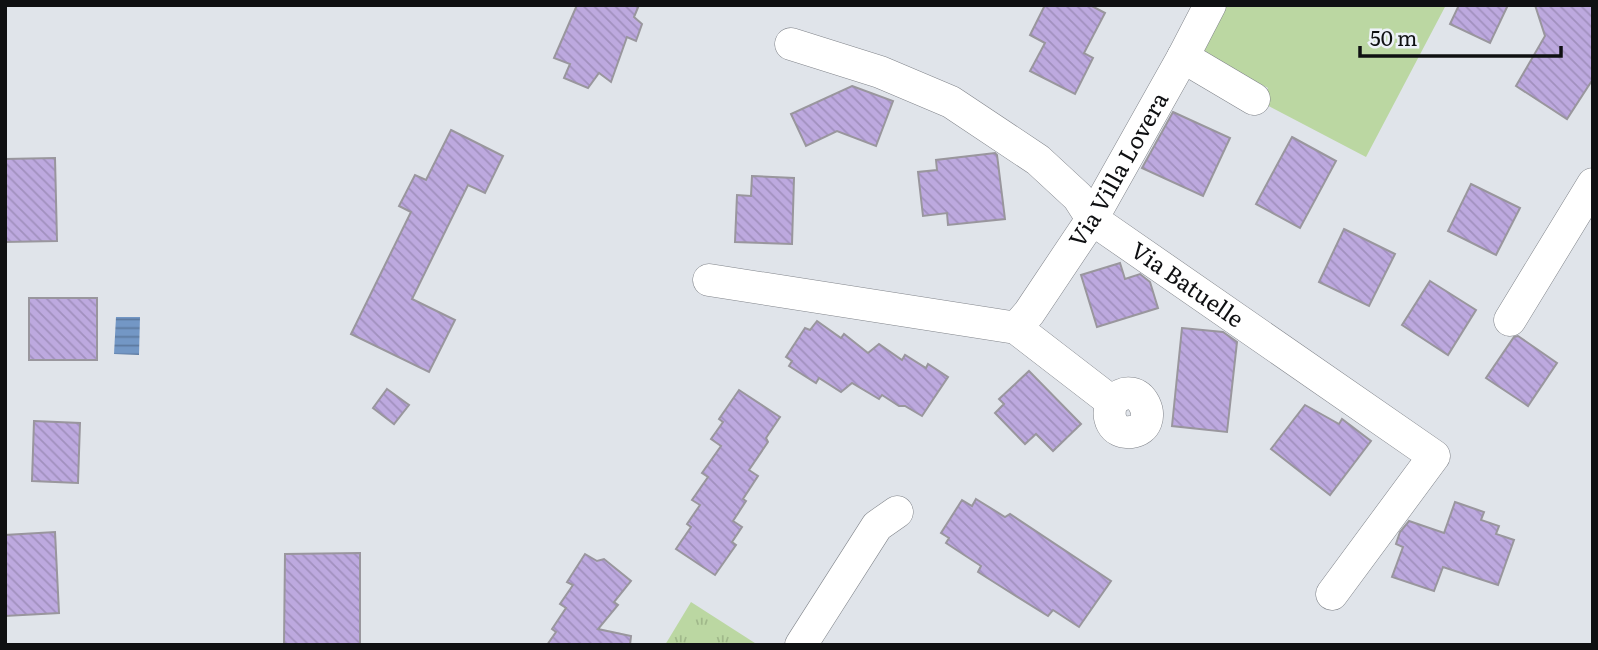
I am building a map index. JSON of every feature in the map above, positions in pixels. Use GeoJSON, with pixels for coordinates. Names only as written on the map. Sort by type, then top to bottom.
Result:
{"type":"FeatureCollection","features":[{"type":"Feature","properties":{"kind":"street","name":"Via Villa Lovera"},"geometry":{"type":"LineString","coordinates":[[1016,328],[1092,219],[1210,5]]}},
{"type":"Feature","properties":{"kind":"street","name":"Via Batuelle"},"geometry":{"type":"LineString","coordinates":[[791,44],[880,72],[951,102],[1038,160],[1078,197],[1092,219],[1434,456],[1332,594]]}},
{"type":"Feature","properties":{"kind":"street"},"geometry":{"type":"LineString","coordinates":[[1183,57],[1254,99]]}},
{"type":"Feature","properties":{"kind":"street"},"geometry":{"type":"LineString","coordinates":[[1510,320],[1593,184]]}},
{"type":"Feature","properties":{"kind":"street"},"geometry":{"type":"LineString","coordinates":[[709,281],[1016,328],[1112,402]]}},
{"type":"Feature","properties":{"kind":"street"},"geometry":{"type":"LineString","coordinates":[[801,645],[877,526],[897,512]]}},
{"type":"Feature","properties":{"kind":"green space"},"geometry":{"type":"Polygon","coordinates":[[[1224,5],[1446,5],[1366,157],[1261,102],[1268,88],[1199,52],[1224,5]]]}},
{"type":"Feature","properties":{"kind":"green space"},"geometry":{"type":"Polygon","coordinates":[[[691,602],[758,645],[665,645],[691,602]]]}},
{"type":"Feature","properties":{"kind":"water"},"geometry":{"type":"Polygon","coordinates":[[[116,317],[140,317],[139,355],[114,354],[116,317]]]}},
{"type":"Feature","properties":{"kind":"building"},"geometry":{"type":"Polygon","coordinates":[[[577,5],[639,5],[634,17],[642,24],[636,41],[627,37],[611,82],[599,73],[588,88],[564,78],[570,64],[554,58],[577,5]]]}},
{"type":"Feature","properties":{"kind":"building"},"geometry":{"type":"Polygon","coordinates":[[[1045,5],[1090,5],[1105,13],[1084,53],[1093,58],[1075,94],[1030,71],[1045,43],[1030,35],[1045,5]]]}},
{"type":"Feature","properties":{"kind":"building"},"geometry":{"type":"Polygon","coordinates":[[[1459,5],[1508,5],[1490,43],[1450,24],[1459,5]]]}},
{"type":"Feature","properties":{"kind":"building"},"geometry":{"type":"Polygon","coordinates":[[[1535,5],[1593,5],[1593,79],[1567,119],[1516,86],[1545,36],[1535,5]]]}},
{"type":"Feature","properties":{"kind":"building"},"geometry":{"type":"Polygon","coordinates":[[[852,86],[893,101],[876,146],[837,131],[806,146],[791,114],[852,86]]]}},
{"type":"Feature","properties":{"kind":"building"},"geometry":{"type":"Polygon","coordinates":[[[1173,112],[1230,138],[1203,196],[1142,168],[1173,112]]]}},
{"type":"Feature","properties":{"kind":"building"},"geometry":{"type":"Polygon","coordinates":[[[451,130],[503,156],[485,193],[468,185],[412,299],[455,320],[429,372],[351,334],[411,212],[399,206],[415,175],[426,180],[451,130]]]}},
{"type":"Feature","properties":{"kind":"building"},"geometry":{"type":"Polygon","coordinates":[[[1292,137],[1336,161],[1300,228],[1256,204],[1292,137]]]}},
{"type":"Feature","properties":{"kind":"building"},"geometry":{"type":"Polygon","coordinates":[[[995,153],[1005,219],[948,225],[947,213],[923,216],[918,172],[937,170],[936,160],[995,153]]]}},
{"type":"Feature","properties":{"kind":"building"},"geometry":{"type":"Polygon","coordinates":[[[55,158],[57,241],[5,242],[5,159],[55,158]]]}},
{"type":"Feature","properties":{"kind":"building"},"geometry":{"type":"Polygon","coordinates":[[[752,176],[794,178],[792,244],[735,242],[737,195],[751,196],[752,176]]]}},
{"type":"Feature","properties":{"kind":"building"},"geometry":{"type":"Polygon","coordinates":[[[1471,184],[1520,208],[1496,255],[1448,231],[1471,184]]]}},
{"type":"Feature","properties":{"kind":"building"},"geometry":{"type":"Polygon","coordinates":[[[1344,229],[1395,254],[1369,306],[1319,282],[1344,229]]]}},
{"type":"Feature","properties":{"kind":"building"},"geometry":{"type":"Polygon","coordinates":[[[1120,263],[1125,279],[1140,274],[1150,282],[1158,308],[1097,327],[1081,275],[1120,263]]]}},
{"type":"Feature","properties":{"kind":"building"},"geometry":{"type":"Polygon","coordinates":[[[1430,281],[1476,310],[1448,355],[1402,325],[1430,281]]]}},
{"type":"Feature","properties":{"kind":"building"},"geometry":{"type":"Polygon","coordinates":[[[29,298],[97,298],[97,360],[29,360],[29,298]]]}},
{"type":"Feature","properties":{"kind":"building"},"geometry":{"type":"Polygon","coordinates":[[[817,321],[841,338],[844,334],[868,353],[879,344],[902,360],[905,355],[926,368],[928,364],[948,377],[922,416],[882,395],[879,399],[852,383],[841,392],[819,378],[816,383],[789,366],[792,361],[786,357],[805,328],[810,330],[817,321]]]}},
{"type":"Feature","properties":{"kind":"building"},"geometry":{"type":"Polygon","coordinates":[[[1182,328],[1223,332],[1237,342],[1227,432],[1172,426],[1182,328]]]}},
{"type":"Feature","properties":{"kind":"building"},"geometry":{"type":"Polygon","coordinates":[[[1518,336],[1557,363],[1528,406],[1486,378],[1514,337],[1518,336]]]}},
{"type":"Feature","properties":{"kind":"building"},"geometry":{"type":"Polygon","coordinates":[[[1029,371],[1081,424],[1053,451],[1036,434],[1025,444],[995,413],[1004,404],[999,399],[1029,371]]]}},
{"type":"Feature","properties":{"kind":"building"},"geometry":{"type":"Polygon","coordinates":[[[387,389],[409,405],[394,424],[373,408],[387,389]]]}},
{"type":"Feature","properties":{"kind":"building"},"geometry":{"type":"Polygon","coordinates":[[[739,390],[780,417],[766,438],[768,442],[749,470],[758,476],[733,521],[742,527],[732,542],[736,545],[715,575],[676,549],[691,527],[687,524],[700,505],[692,500],[708,477],[702,473],[721,446],[711,439],[723,422],[719,419],[739,390]]]}},
{"type":"Feature","properties":{"kind":"building"},"geometry":{"type":"Polygon","coordinates":[[[1305,405],[1339,424],[1342,419],[1371,441],[1330,495],[1271,449],[1305,405]]]}},
{"type":"Feature","properties":{"kind":"building"},"geometry":{"type":"Polygon","coordinates":[[[34,421],[80,423],[78,483],[32,481],[34,421]]]}},
{"type":"Feature","properties":{"kind":"building"},"geometry":{"type":"Polygon","coordinates":[[[976,499],[1005,517],[1010,514],[1111,581],[1079,627],[1053,610],[1048,616],[1000,586],[978,572],[981,566],[946,543],[949,538],[941,533],[962,500],[972,506],[976,499]]]}},
{"type":"Feature","properties":{"kind":"building"},"geometry":{"type":"Polygon","coordinates":[[[1455,502],[1484,512],[1481,520],[1499,526],[1496,534],[1514,540],[1498,585],[1443,567],[1434,591],[1392,577],[1403,547],[1396,544],[1400,532],[1409,521],[1444,533],[1455,502]]]}},
{"type":"Feature","properties":{"kind":"building"},"geometry":{"type":"Polygon","coordinates":[[[55,532],[59,613],[5,616],[5,535],[55,532]]]}},
{"type":"Feature","properties":{"kind":"building"},"geometry":{"type":"Polygon","coordinates":[[[360,553],[360,645],[284,645],[285,554],[360,553]]]}},
{"type":"Feature","properties":{"kind":"building"},"geometry":{"type":"Polygon","coordinates":[[[585,554],[597,561],[604,559],[631,581],[614,602],[618,605],[598,629],[631,636],[630,645],[547,645],[556,632],[552,629],[566,608],[560,604],[573,585],[567,582],[585,554]]]}}]}
